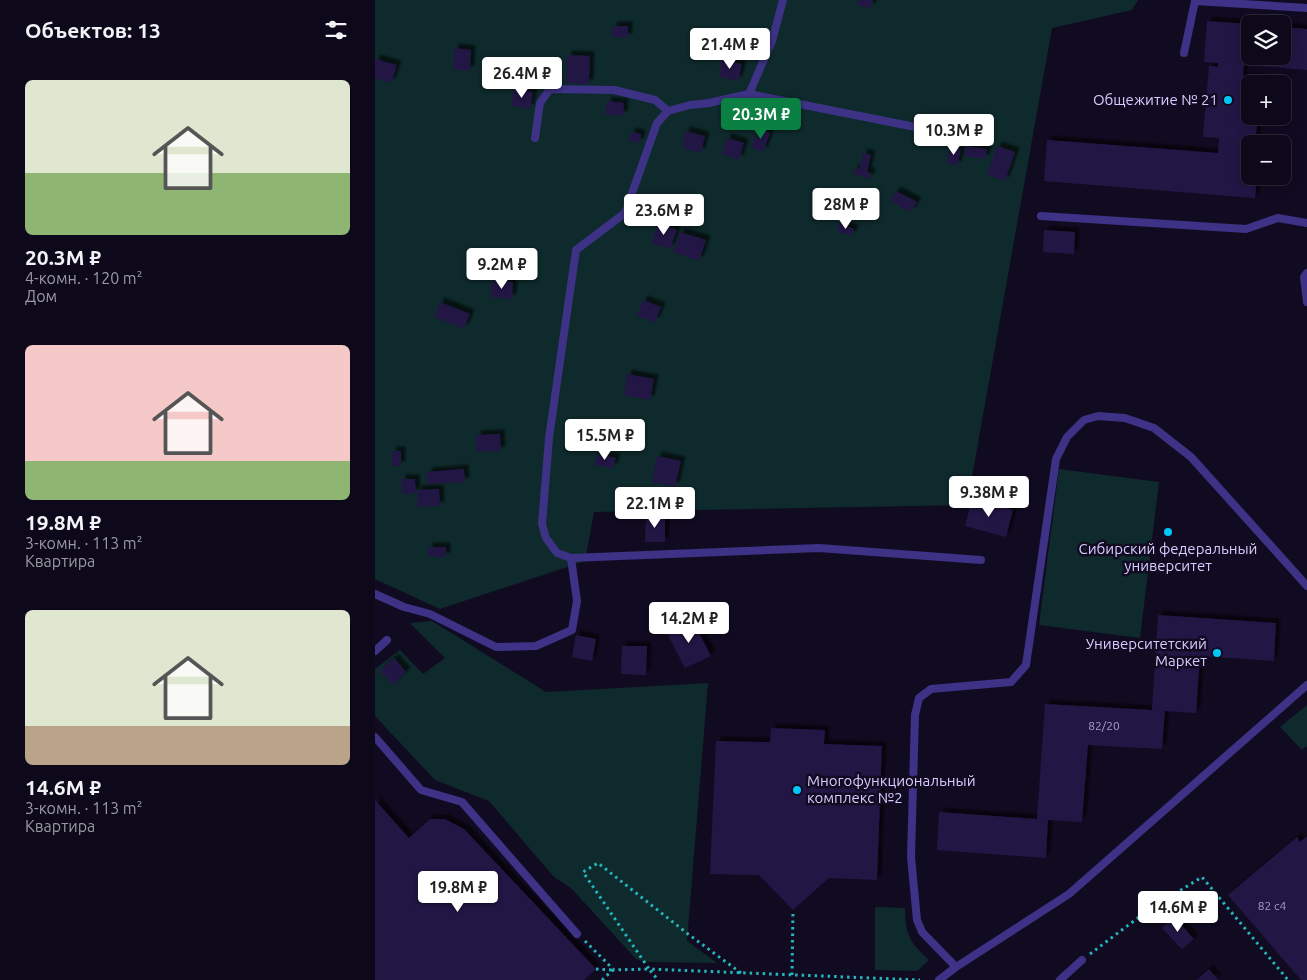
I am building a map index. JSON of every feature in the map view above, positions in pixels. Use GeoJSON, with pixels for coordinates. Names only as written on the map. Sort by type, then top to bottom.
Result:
{"type":"FeatureCollection","features":[{"type":"Feature","properties":{"kind":"lane"},"geometry":{"type":"LineString","coordinates":[[749,94],[772,42],[783,0]]}},
{"type":"Feature","properties":{"kind":"lane"},"geometry":{"type":"LineString","coordinates":[[1185,53],[1195,1],[1307,8]]}},
{"type":"Feature","properties":{"kind":"lane"},"geometry":{"type":"LineString","coordinates":[[535,138],[540,103],[550,88],[614,90],[655,100],[668,112]]}},
{"type":"Feature","properties":{"kind":"lane"},"geometry":{"type":"LineString","coordinates":[[976,139],[749,94],[709,104],[689,105],[668,112],[657,123],[625,213],[576,250],[549,438],[543,524],[546,538],[557,553],[571,558],[819,548],[981,560]]}},
{"type":"Feature","properties":{"kind":"lane"},"geometry":{"type":"LineString","coordinates":[[1041,216],[1246,229],[1278,218],[1307,223]]}},
{"type":"Feature","properties":{"kind":"lane"},"geometry":{"type":"LineString","coordinates":[[1307,273],[1304,277],[1307,302]]}},
{"type":"Feature","properties":{"kind":"lane"},"geometry":{"type":"LineString","coordinates":[[956,967],[922,932],[917,920],[911,857],[915,715],[919,698],[931,689],[1011,682],[1026,666],[1056,459],[1067,437],[1084,420],[1098,416],[1125,418],[1154,428],[1191,457],[1307,586]]}},
{"type":"Feature","properties":{"kind":"lane"},"geometry":{"type":"LineString","coordinates":[[375,594],[404,607],[430,614],[496,647],[536,646],[572,630],[577,601],[571,558]]}},
{"type":"Feature","properties":{"kind":"lane"},"geometry":{"type":"LineString","coordinates":[[375,651],[387,640]]}},
{"type":"Feature","properties":{"kind":"lane"},"geometry":{"type":"LineString","coordinates":[[939,980],[1069,894],[1307,685]]}},
{"type":"Feature","properties":{"kind":"lane"},"geometry":{"type":"LineString","coordinates":[[375,737],[421,790],[462,802],[577,934]]}},
{"type":"Feature","properties":{"kind":"lane"},"geometry":{"type":"LineString","coordinates":[[1060,980],[1082,960]]}},
{"type":"Feature","properties":{"kind":"path"},"geometry":{"type":"LineString","coordinates":[[658,980],[583,872],[598,863],[741,974]]}},
{"type":"Feature","properties":{"kind":"path"},"geometry":{"type":"LineString","coordinates":[[1082,960],[1147,911],[1202,877],[1288,980]]}},
{"type":"Feature","properties":{"kind":"path"},"geometry":{"type":"LineString","coordinates":[[792,975],[793,910]]}},
{"type":"Feature","properties":{"kind":"path"},"geometry":{"type":"LineString","coordinates":[[577,934],[614,970]]}},
{"type":"Feature","properties":{"kind":"path"},"geometry":{"type":"LineString","coordinates":[[596,969],[649,969],[920,980]]}},
{"type":"Feature","properties":{"kind":"path"},"geometry":{"type":"LineString","coordinates":[[602,980],[614,970]]}},
{"type":"Feature","properties":{"kind":"green space"},"geometry":{"type":"Polygon","coordinates":[[[375,0],[1138,0],[1132,10],[1052,28],[967,505],[594,512],[585,561],[440,609],[375,579],[375,0]]]}},
{"type":"Feature","properties":{"kind":"green space"},"geometry":{"type":"Polygon","coordinates":[[[1059,469],[1159,482],[1140,638],[1039,625],[1059,469]]]}},
{"type":"Feature","properties":{"kind":"green space"},"geometry":{"type":"Polygon","coordinates":[[[432,621],[546,692],[708,683],[687,941],[717,963],[645,962],[636,959],[571,888],[554,877],[489,801],[435,780],[375,716],[375,669],[400,650],[423,674],[445,658],[410,623],[432,621]]]}},
{"type":"Feature","properties":{"kind":"green space"},"geometry":{"type":"Polygon","coordinates":[[[1307,705],[1307,746],[1302,750],[1280,727],[1307,705]]]}},
{"type":"Feature","properties":{"kind":"green space"},"geometry":{"type":"Polygon","coordinates":[[[875,907],[905,908],[906,925],[910,938],[929,960],[917,971],[875,970],[875,907]]]}},
{"type":"Feature","properties":{"kind":"building"},"geometry":{"type":"Polygon","coordinates":[[[858,0],[873,0],[871,8],[857,5],[858,0]]]}},
{"type":"Feature","properties":{"kind":"building","name":"Общежитие № 21"},"geometry":{"type":"Polygon","coordinates":[[[1207,21],[1241,23],[1241,65],[1244,65],[1243,75],[1241,75],[1241,125],[1257,125],[1256,135],[1241,135],[1241,185],[1256,185],[1255,198],[1044,181],[1047,140],[1218,153],[1219,138],[1203,137],[1209,66],[1218,67],[1218,63],[1204,62],[1207,21]]]}},
{"type":"Feature","properties":{"kind":"building"},"geometry":{"type":"Polygon","coordinates":[[[612,26],[628,26],[628,38],[612,37],[612,26]]]}},
{"type":"Feature","properties":{"kind":"building","name":"Общежитие № 21"},"geometry":{"type":"Polygon","coordinates":[[[1291,28],[1307,29],[1307,70],[1244,65],[1291,65],[1291,28]]]}},
{"type":"Feature","properties":{"kind":"building"},"geometry":{"type":"Polygon","coordinates":[[[454,48],[471,50],[470,71],[453,69],[454,48]]]}},
{"type":"Feature","properties":{"kind":"building"},"geometry":{"type":"Polygon","coordinates":[[[567,55],[590,56],[589,84],[566,83],[567,55]]]}},
{"type":"Feature","properties":{"kind":"building"},"geometry":{"type":"Polygon","coordinates":[[[375,59],[397,65],[391,83],[375,78],[375,59]]]}},
{"type":"Feature","properties":{"kind":"building"},"geometry":{"type":"Polygon","coordinates":[[[722,60],[742,64],[738,81],[719,77],[722,60]]]}},
{"type":"Feature","properties":{"kind":"building"},"geometry":{"type":"Polygon","coordinates":[[[514,89],[533,92],[530,109],[511,106],[514,89]]]}},
{"type":"Feature","properties":{"kind":"building"},"geometry":{"type":"Polygon","coordinates":[[[607,101],[624,103],[623,116],[605,114],[607,101]]]}},
{"type":"Feature","properties":{"kind":"building"},"geometry":{"type":"Polygon","coordinates":[[[758,128],[770,133],[763,152],[751,147],[758,128]]]}},
{"type":"Feature","properties":{"kind":"building"},"geometry":{"type":"Polygon","coordinates":[[[685,131],[705,136],[701,153],[682,148],[685,131]]]}},
{"type":"Feature","properties":{"kind":"building"},"geometry":{"type":"Polygon","coordinates":[[[631,132],[641,134],[639,143],[629,141],[631,132]]]}},
{"type":"Feature","properties":{"kind":"building"},"geometry":{"type":"Polygon","coordinates":[[[727,138],[744,143],[739,160],[722,154],[727,138]]]}},
{"type":"Feature","properties":{"kind":"building"},"geometry":{"type":"Polygon","coordinates":[[[966,146],[987,149],[985,159],[965,156],[966,146]]]}},
{"type":"Feature","properties":{"kind":"building"},"geometry":{"type":"Polygon","coordinates":[[[997,146],[1015,152],[1005,181],[987,175],[997,146]]]}},
{"type":"Feature","properties":{"kind":"building"},"geometry":{"type":"Polygon","coordinates":[[[950,147],[961,150],[957,166],[946,163],[950,147]]]}},
{"type":"Feature","properties":{"kind":"building"},"geometry":{"type":"Polygon","coordinates":[[[863,153],[871,155],[867,172],[871,173],[869,179],[853,174],[854,169],[859,170],[863,153]]]}},
{"type":"Feature","properties":{"kind":"building"},"geometry":{"type":"Polygon","coordinates":[[[896,191],[917,202],[911,212],[890,201],[896,191]]]}},
{"type":"Feature","properties":{"kind":"building"},"geometry":{"type":"Polygon","coordinates":[[[658,223],[677,230],[670,249],[651,243],[658,223]]]}},
{"type":"Feature","properties":{"kind":"building"},"geometry":{"type":"Polygon","coordinates":[[[839,224],[854,229],[852,236],[837,231],[839,224]]]}},
{"type":"Feature","properties":{"kind":"building"},"geometry":{"type":"Polygon","coordinates":[[[1044,230],[1075,232],[1074,254],[1043,252],[1044,230]]]}},
{"type":"Feature","properties":{"kind":"building"},"geometry":{"type":"Polygon","coordinates":[[[680,232],[706,240],[699,261],[673,252],[680,232]]]}},
{"type":"Feature","properties":{"kind":"building"},"geometry":{"type":"Polygon","coordinates":[[[492,281],[513,282],[512,299],[491,297],[492,281]]]}},
{"type":"Feature","properties":{"kind":"building"},"geometry":{"type":"Polygon","coordinates":[[[643,300],[661,307],[655,322],[637,316],[643,300]]]}},
{"type":"Feature","properties":{"kind":"building"},"geometry":{"type":"Polygon","coordinates":[[[440,302],[470,314],[464,329],[434,317],[440,302]]]}},
{"type":"Feature","properties":{"kind":"building"},"geometry":{"type":"Polygon","coordinates":[[[627,374],[654,379],[650,400],[624,395],[627,374]]]}},
{"type":"Feature","properties":{"kind":"building"},"geometry":{"type":"Polygon","coordinates":[[[500,434],[501,451],[477,452],[476,435],[500,434]]]}},
{"type":"Feature","properties":{"kind":"building"},"geometry":{"type":"Polygon","coordinates":[[[392,451],[401,451],[401,466],[392,466],[392,451]]]}},
{"type":"Feature","properties":{"kind":"building"},"geometry":{"type":"Polygon","coordinates":[[[597,454],[616,458],[613,468],[594,465],[597,454]]]}},
{"type":"Feature","properties":{"kind":"building"},"geometry":{"type":"Polygon","coordinates":[[[657,456],[681,461],[675,487],[652,482],[657,456]]]}},
{"type":"Feature","properties":{"kind":"building"},"geometry":{"type":"Polygon","coordinates":[[[464,469],[465,482],[428,484],[427,472],[464,469]]]}},
{"type":"Feature","properties":{"kind":"building"},"geometry":{"type":"Polygon","coordinates":[[[401,479],[415,479],[416,493],[402,494],[401,479]]]}},
{"type":"Feature","properties":{"kind":"building"},"geometry":{"type":"Polygon","coordinates":[[[439,489],[440,506],[418,507],[417,490],[439,489]]]}},
{"type":"Feature","properties":{"kind":"building"},"geometry":{"type":"Polygon","coordinates":[[[972,499],[1013,510],[1006,537],[965,526],[972,499]]]}},
{"type":"Feature","properties":{"kind":"building"},"geometry":{"type":"Polygon","coordinates":[[[646,516],[665,517],[665,542],[645,542],[646,516]]]}},
{"type":"Feature","properties":{"kind":"building"},"geometry":{"type":"Polygon","coordinates":[[[428,547],[446,547],[446,557],[428,556],[428,547]]]}},
{"type":"Feature","properties":{"kind":"building"},"geometry":{"type":"Polygon","coordinates":[[[1158,615],[1276,623],[1274,661],[1200,656],[1196,713],[1165,711],[1162,749],[1088,745],[1082,822],[1048,820],[1046,858],[937,850],[939,812],[1037,819],[1045,704],[1152,710],[1158,615]]]}},
{"type":"Feature","properties":{"kind":"building"},"geometry":{"type":"Polygon","coordinates":[[[692,619],[711,656],[685,668],[666,631],[692,619]]]}},
{"type":"Feature","properties":{"kind":"building"},"geometry":{"type":"Polygon","coordinates":[[[576,635],[596,639],[592,661],[572,657],[576,635]]]}},
{"type":"Feature","properties":{"kind":"building"},"geometry":{"type":"Polygon","coordinates":[[[622,646],[647,646],[646,675],[621,674],[622,646]]]}},
{"type":"Feature","properties":{"kind":"building"},"geometry":{"type":"Polygon","coordinates":[[[394,658],[406,672],[393,685],[380,671],[394,658]]]}},
{"type":"Feature","properties":{"kind":"building","name":"Многофункциональный комплекс №2"},"geometry":{"type":"Polygon","coordinates":[[[771,728],[825,730],[824,744],[882,746],[877,880],[829,878],[793,910],[759,875],[710,874],[716,741],[770,742],[771,728]]]}},
{"type":"Feature","properties":{"kind":"building"},"geometry":{"type":"Polygon","coordinates":[[[375,800],[409,838],[430,819],[445,819],[464,829],[596,969],[584,980],[375,980],[375,800]]]}},
{"type":"Feature","properties":{"kind":"building"},"geometry":{"type":"Polygon","coordinates":[[[1307,836],[1307,980],[1301,980],[1228,895],[1297,837],[1300,842],[1307,836]]]}},
{"type":"Feature","properties":{"kind":"building"},"geometry":{"type":"Polygon","coordinates":[[[1174,917],[1194,939],[1182,949],[1162,928],[1174,917]]]}},
{"type":"Feature","properties":{"kind":"building"},"geometry":{"type":"Polygon","coordinates":[[[1209,969],[1218,980],[1197,980],[1209,969]]]}},
{"type":"Feature","properties":{"kind":"place","name":"Общежитие № 21"},"geometry":{"type":"Point","coordinates":[1228,100]}},
{"type":"Feature","properties":{"kind":"place","name":"Сибирский федеральный университет"},"geometry":{"type":"Point","coordinates":[1168,532]}},
{"type":"Feature","properties":{"kind":"place","name":"Университетский Маркет"},"geometry":{"type":"Point","coordinates":[1217,653]}},
{"type":"Feature","properties":{"kind":"place","name":"Многофункциональный комплекс №2"},"geometry":{"type":"Point","coordinates":[797,790]}}]}
